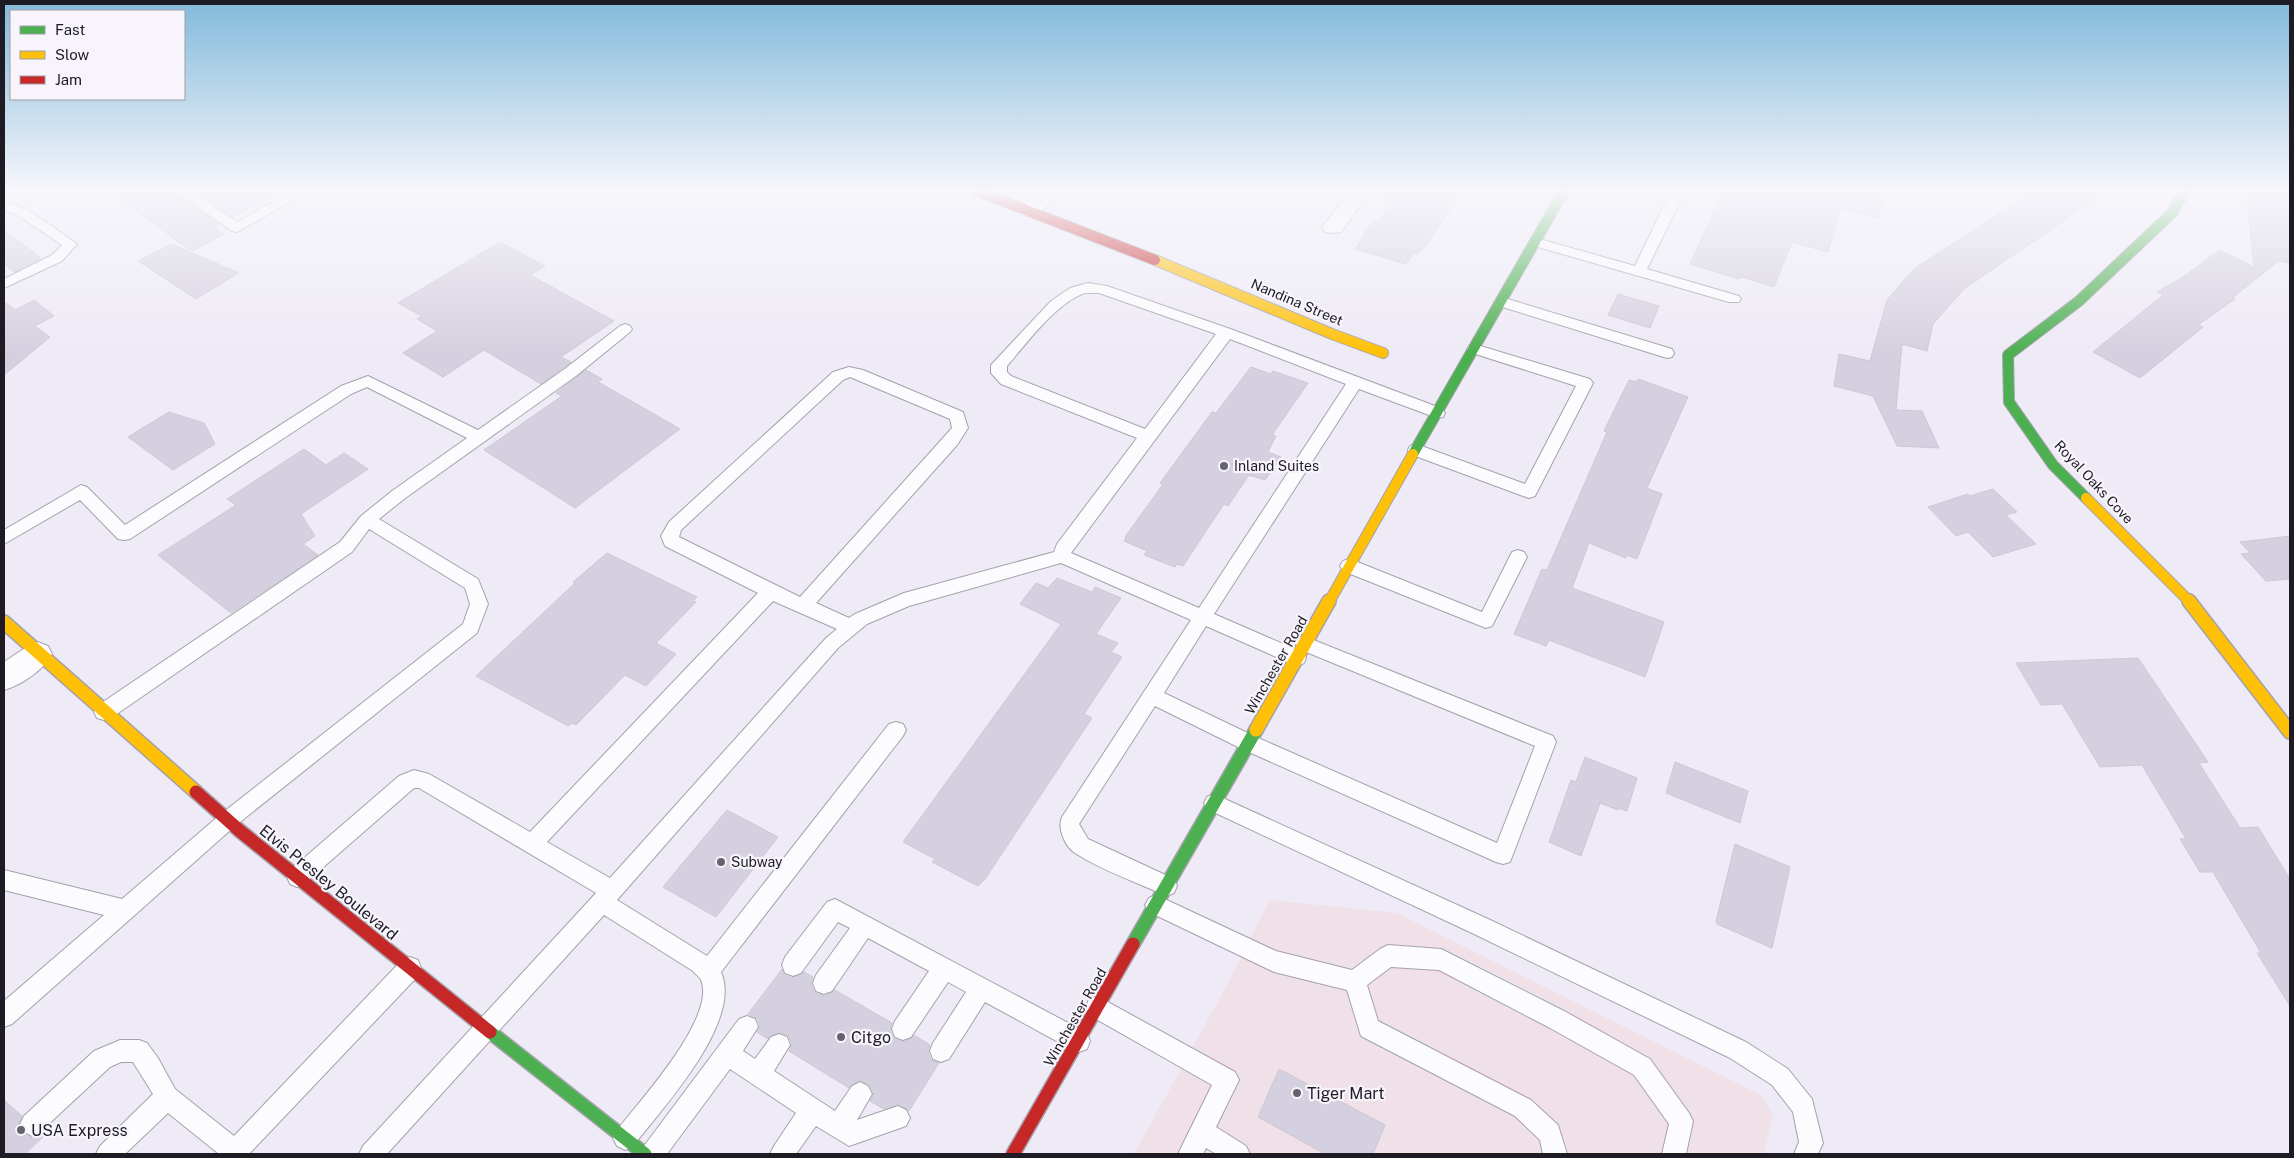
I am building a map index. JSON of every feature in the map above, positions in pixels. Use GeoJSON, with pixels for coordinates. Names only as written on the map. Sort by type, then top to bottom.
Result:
{"type":"FeatureCollection","features":[{"type":"Feature","properties":{"kind":"main road","name":"Nandina Street"},"geometry":{"type":"LineString","coordinates":[[1116,245],[1383,353]]}},
{"type":"Feature","properties":{"kind":"main road","name":"Winchester Road"},"geometry":{"type":"LineString","coordinates":[[1021,1151],[1097,1008],[1534,245]]}},
{"type":"Feature","properties":{"kind":"main road","name":"Royal Oaks Cove"},"geometry":{"type":"LineString","coordinates":[[2138,245],[2079,301],[2008,354],[2009,402],[2053,465],[2194,606],[2290,732]]}},
{"type":"Feature","properties":{"kind":"main road","name":"Elvis Presley Boulevard"},"geometry":{"type":"LineString","coordinates":[[4,622],[228,820],[560,1089],[645,1154]]}},
{"type":"Feature","properties":{"kind":"street"},"geometry":{"type":"LineString","coordinates":[[4,678],[38,654]]}},
{"type":"Feature","properties":{"kind":"lane"},"geometry":{"type":"LineString","coordinates":[[4,284],[57,258],[69,245]]}},
{"type":"Feature","properties":{"kind":"lane"},"geometry":{"type":"LineString","coordinates":[[1547,245],[1734,299]]}},
{"type":"Feature","properties":{"kind":"lane"},"geometry":{"type":"LineString","coordinates":[[1639,271],[1652,245]]}},
{"type":"Feature","properties":{"kind":"lane"},"geometry":{"type":"LineString","coordinates":[[1148,436],[1006,380],[999,373],[999,365],[1062,299],[1076,291],[1090,287],[1102,289],[1228,333],[1437,413]]}},
{"type":"Feature","properties":{"kind":"lane"},"geometry":{"type":"LineString","coordinates":[[1501,302],[1667,353]]}},
{"type":"Feature","properties":{"kind":"lane"},"geometry":{"type":"LineString","coordinates":[[104,712],[346,547],[368,520],[398,495],[571,372],[625,329]]}},
{"type":"Feature","properties":{"kind":"lane"},"geometry":{"type":"LineString","coordinates":[[1062,556],[1063,549],[1221,338],[1228,333]]}},
{"type":"Feature","properties":{"kind":"lane"},"geometry":{"type":"LineString","coordinates":[[1416,450],[1529,492],[1584,383],[1474,349]]}},
{"type":"Feature","properties":{"kind":"lane"},"geometry":{"type":"LineString","coordinates":[[804,605],[951,441],[960,428],[957,416],[858,374],[849,372],[838,376],[675,526],[670,536],[671,540],[783,598],[804,605],[851,627]]}},
{"type":"Feature","properties":{"kind":"lane"},"geometry":{"type":"LineString","coordinates":[[4,538],[81,491],[124,534],[346,390],[368,380],[479,437]]}},
{"type":"Feature","properties":{"kind":"lane"},"geometry":{"type":"LineString","coordinates":[[1355,981],[1274,961],[1081,846],[1072,834],[1069,824],[1356,381]]}},
{"type":"Feature","properties":{"kind":"lane"},"geometry":{"type":"LineString","coordinates":[[4,1016],[228,820],[471,628],[479,604],[472,584],[368,520]]}},
{"type":"Feature","properties":{"kind":"lane"},"geometry":{"type":"LineString","coordinates":[[371,1154],[607,896],[832,643],[860,619],[904,600],[1062,556],[1203,617],[1301,651],[1546,742],[1503,855],[1249,743],[1152,696]]}},
{"type":"Feature","properties":{"kind":"lane"},"geometry":{"type":"LineString","coordinates":[[1349,566],[1486,621],[1518,557]]}},
{"type":"Feature","properties":{"kind":"lane"},"geometry":{"type":"LineString","coordinates":[[533,843],[771,591]]}},
{"type":"Feature","properties":{"kind":"lane"},"geometry":{"type":"LineString","coordinates":[[708,972],[896,730]]}},
{"type":"Feature","properties":{"kind":"lane"},"geometry":{"type":"LineString","coordinates":[[297,877],[406,782],[414,779],[422,780],[533,843],[701,964],[712,976],[713,1000],[702,1035],[688,1058],[625,1138]]}},
{"type":"Feature","properties":{"kind":"lane"},"geometry":{"type":"LineString","coordinates":[[1214,803],[1480,926],[1738,1050],[1780,1077],[1804,1106],[1810,1144],[1806,1154]]}},
{"type":"Feature","properties":{"kind":"lane"},"geometry":{"type":"LineString","coordinates":[[4,880],[125,910]]}},
{"type":"Feature","properties":{"kind":"lane"},"geometry":{"type":"LineString","coordinates":[[793,965],[835,909],[1079,1041]]}},
{"type":"Feature","properties":{"kind":"lane"},"geometry":{"type":"LineString","coordinates":[[824,983],[866,925]]}},
{"type":"Feature","properties":{"kind":"lane"},"geometry":{"type":"LineString","coordinates":[[1355,981],[1388,956],[1441,960],[1558,1020],[1642,1067],[1681,1121],[1674,1154]]}},
{"type":"Feature","properties":{"kind":"lane"},"geometry":{"type":"LineString","coordinates":[[32,1124],[102,1060],[120,1051],[139,1051],[150,1066],[167,1097],[234,1153],[410,968]]}},
{"type":"Feature","properties":{"kind":"lane"},"geometry":{"type":"LineString","coordinates":[[903,1029],[944,968]]}},
{"type":"Feature","properties":{"kind":"lane"},"geometry":{"type":"LineString","coordinates":[[1355,981],[1369,1028],[1523,1108],[1550,1133],[1555,1154]]}},
{"type":"Feature","properties":{"kind":"lane"},"geometry":{"type":"LineString","coordinates":[[941,1051],[982,988]]}},
{"type":"Feature","properties":{"kind":"lane"},"geometry":{"type":"LineString","coordinates":[[1097,1008],[1227,1080],[1190,1154]]}},
{"type":"Feature","properties":{"kind":"lane"},"geometry":{"type":"LineString","coordinates":[[652,1154],[747,1027]]}},
{"type":"Feature","properties":{"kind":"lane"},"geometry":{"type":"LineString","coordinates":[[758,1075],[779,1045]]}},
{"type":"Feature","properties":{"kind":"lane"},"geometry":{"type":"LineString","coordinates":[[727,1054],[849,1134],[898,1118]]}},
{"type":"Feature","properties":{"kind":"lane"},"geometry":{"type":"LineString","coordinates":[[838,1126],[860,1094]]}},
{"type":"Feature","properties":{"kind":"lane"},"geometry":{"type":"LineString","coordinates":[[108,1154],[167,1097]]}},
{"type":"Feature","properties":{"kind":"lane"},"geometry":{"type":"LineString","coordinates":[[782,1154],[813,1110]]}},
{"type":"Feature","properties":{"kind":"lane"},"geometry":{"type":"LineString","coordinates":[[1201,1132],[1238,1154]]}},
{"type":"Feature","properties":{"kind":"shaded area"},"geometry":{"type":"Polygon","coordinates":[[[1270,900],[1397,913],[1761,1095],[1773,1115],[1764,1154],[1134,1154],[1225,989],[1270,900]]]}},
{"type":"Feature","properties":{"kind":"building"},"geometry":{"type":"Polygon","coordinates":[[[4,245],[24,245],[41,258],[14,272],[4,264],[4,245]]]}},
{"type":"Feature","properties":{"kind":"building"},"geometry":{"type":"Polygon","coordinates":[[[170,245],[174,245],[239,273],[196,299],[138,261],[170,245]]]}},
{"type":"Feature","properties":{"kind":"building"},"geometry":{"type":"Polygon","coordinates":[[[184,245],[203,245],[192,251],[184,245]]]}},
{"type":"Feature","properties":{"kind":"building"},"geometry":{"type":"Polygon","coordinates":[[[495,245],[506,245],[545,266],[530,275],[614,321],[561,357],[571,362],[541,384],[484,350],[443,377],[403,353],[437,331],[417,319],[422,316],[398,303],[495,245]]]}},
{"type":"Feature","properties":{"kind":"building"},"geometry":{"type":"Polygon","coordinates":[[[1358,245],[1425,245],[1418,254],[1414,253],[1406,264],[1355,249],[1358,245]]]}},
{"type":"Feature","properties":{"kind":"building"},"geometry":{"type":"Polygon","coordinates":[[[1699,245],[1791,245],[1774,287],[1742,277],[1739,279],[1690,264],[1699,245]]]}},
{"type":"Feature","properties":{"kind":"building"},"geometry":{"type":"Polygon","coordinates":[[[1803,245],[1830,245],[1828,252],[1803,245]]]}},
{"type":"Feature","properties":{"kind":"building"},"geometry":{"type":"Polygon","coordinates":[[[1951,245],[2028,245],[1964,289],[1933,324],[1927,351],[1902,344],[1896,410],[1922,411],[1939,448],[1897,446],[1873,396],[1834,386],[1839,354],[1870,361],[1887,300],[1914,269],[1951,245]]]}},
{"type":"Feature","properties":{"kind":"building"},"geometry":{"type":"Polygon","coordinates":[[[2252,245],[2290,245],[2290,263],[2279,261],[2232,298],[2235,299],[2198,325],[2203,327],[2140,378],[2093,352],[2163,295],[2157,292],[2186,275],[2219,250],[2254,267],[2252,245]]]}},
{"type":"Feature","properties":{"kind":"building"},"geometry":{"type":"Polygon","coordinates":[[[1618,294],[1659,306],[1650,328],[1608,315],[1618,294]]]}},
{"type":"Feature","properties":{"kind":"building"},"geometry":{"type":"Polygon","coordinates":[[[34,300],[54,316],[35,326],[50,337],[4,375],[4,301],[15,310],[34,300]]]}},
{"type":"Feature","properties":{"kind":"building","name":"Inland Suites"},"geometry":{"type":"Polygon","coordinates":[[[1251,367],[1271,374],[1273,371],[1308,383],[1272,435],[1276,436],[1268,452],[1281,457],[1265,480],[1249,475],[1228,506],[1224,504],[1183,566],[1177,564],[1175,567],[1144,555],[1147,551],[1124,541],[1125,537],[1163,484],[1160,483],[1212,412],[1216,413],[1251,367]]]}},
{"type":"Feature","properties":{"kind":"building"},"geometry":{"type":"Polygon","coordinates":[[[586,370],[602,379],[598,382],[680,429],[575,508],[484,450],[562,396],[556,393],[586,370]]]}},
{"type":"Feature","properties":{"kind":"building"},"geometry":{"type":"Polygon","coordinates":[[[1638,379],[1688,397],[1647,488],[1662,494],[1637,559],[1627,555],[1626,558],[1589,543],[1572,588],[1664,622],[1645,677],[1549,640],[1546,646],[1514,634],[1542,569],[1547,570],[1607,432],[1604,431],[1629,380],[1637,382],[1638,379]]]}},
{"type":"Feature","properties":{"kind":"building"},"geometry":{"type":"Polygon","coordinates":[[[169,412],[204,423],[215,444],[173,470],[128,437],[169,412]]]}},
{"type":"Feature","properties":{"kind":"building"},"geometry":{"type":"Polygon","coordinates":[[[304,449],[326,465],[344,453],[368,469],[301,514],[315,536],[303,544],[318,555],[231,613],[158,555],[236,505],[227,499],[304,449]]]}},
{"type":"Feature","properties":{"kind":"building"},"geometry":{"type":"Polygon","coordinates":[[[1993,489],[2017,512],[2006,515],[2036,544],[1993,557],[1968,532],[1956,536],[1928,507],[1968,494],[1970,496],[1993,489]]]}},
{"type":"Feature","properties":{"kind":"building"},"geometry":{"type":"Polygon","coordinates":[[[2290,536],[2290,579],[2266,581],[2241,554],[2250,553],[2240,542],[2290,536]]]}},
{"type":"Feature","properties":{"kind":"building"},"geometry":{"type":"Polygon","coordinates":[[[607,553],[697,597],[693,601],[696,602],[656,643],[676,654],[646,686],[625,675],[576,725],[572,723],[568,726],[476,676],[575,583],[573,582],[607,553]]]}},
{"type":"Feature","properties":{"kind":"building"},"geometry":{"type":"Polygon","coordinates":[[[1057,578],[1092,592],[1095,587],[1121,598],[1096,634],[1118,643],[1111,652],[1122,657],[1084,714],[1092,718],[985,879],[978,886],[932,862],[935,859],[903,842],[1061,624],[1020,604],[1036,583],[1048,588],[1057,578]]]}},
{"type":"Feature","properties":{"kind":"building"},"geometry":{"type":"Polygon","coordinates":[[[2138,658],[2208,762],[2199,763],[2240,828],[2258,827],[2290,879],[2290,1006],[2257,953],[2261,953],[2213,872],[2200,872],[2180,839],[2186,839],[2142,765],[2100,767],[2062,704],[2041,705],[2016,663],[2138,658]]]}},
{"type":"Feature","properties":{"kind":"building"},"geometry":{"type":"Polygon","coordinates":[[[1585,757],[1637,778],[1627,811],[1618,808],[1618,810],[1600,803],[1581,856],[1549,842],[1571,780],[1576,782],[1585,757]]]}},
{"type":"Feature","properties":{"kind":"building"},"geometry":{"type":"Polygon","coordinates":[[[1675,762],[1748,791],[1740,823],[1666,793],[1675,762]]]}},
{"type":"Feature","properties":{"kind":"building","name":"Subway"},"geometry":{"type":"Polygon","coordinates":[[[727,810],[778,837],[716,917],[663,887],[727,810]]]}},
{"type":"Feature","properties":{"kind":"building"},"geometry":{"type":"Polygon","coordinates":[[[1735,844],[1790,867],[1772,948],[1717,924],[1716,921],[1735,844]]]}},
{"type":"Feature","properties":{"kind":"building","name":"Citgo"},"geometry":{"type":"Polygon","coordinates":[[[782,969],[784,975],[792,978],[804,972],[813,977],[811,984],[815,993],[825,996],[835,990],[892,1023],[890,1030],[894,1039],[904,1042],[914,1035],[930,1045],[928,1052],[931,1060],[939,1063],[909,1111],[899,1104],[884,1109],[870,1101],[874,1093],[869,1084],[859,1080],[849,1088],[789,1051],[792,1044],[788,1035],[778,1032],[768,1039],[757,1032],[760,1026],[757,1018],[748,1014],[782,969]]]}},
{"type":"Feature","properties":{"kind":"building","name":"Tiger Mart"},"geometry":{"type":"Polygon","coordinates":[[[1279,1069],[1385,1125],[1373,1154],[1325,1154],[1258,1117],[1279,1069]]]}},
{"type":"Feature","properties":{"kind":"building","name":"USA Express"},"geometry":{"type":"Polygon","coordinates":[[[4,1100],[22,1116],[18,1125],[23,1134],[31,1138],[42,1132],[45,1135],[25,1154],[4,1154],[4,1100]]]}},
{"type":"Feature","properties":{"kind":"traffic: fast"},"geometry":{"type":"LineString","coordinates":[[1413,454],[1533,245]]}},
{"type":"Feature","properties":{"kind":"traffic: fast"},"geometry":{"type":"LineString","coordinates":[[2086,498],[2053,465],[2009,402],[2008,355],[2079,301],[2138,245]]}},
{"type":"Feature","properties":{"kind":"traffic: fast"},"geometry":{"type":"LineString","coordinates":[[1133,944],[1256,730]]}},
{"type":"Feature","properties":{"kind":"traffic: fast"},"geometry":{"type":"LineString","coordinates":[[490,1032],[645,1154]]}},
{"type":"Feature","properties":{"kind":"traffic: slow"},"geometry":{"type":"LineString","coordinates":[[1155,260],[1332,334],[1383,353]]}},
{"type":"Feature","properties":{"kind":"traffic: slow"},"geometry":{"type":"LineString","coordinates":[[1256,730],[1413,454]]}},
{"type":"Feature","properties":{"kind":"traffic: slow"},"geometry":{"type":"LineString","coordinates":[[2086,498],[2194,606],[2290,732]]}},
{"type":"Feature","properties":{"kind":"traffic: slow"},"geometry":{"type":"LineString","coordinates":[[4,622],[196,792]]}},
{"type":"Feature","properties":{"kind":"traffic: jam"},"geometry":{"type":"LineString","coordinates":[[1116,245],[1155,260]]}},
{"type":"Feature","properties":{"kind":"traffic: jam"},"geometry":{"type":"LineString","coordinates":[[196,792],[240,831],[490,1032]]}},
{"type":"Feature","properties":{"kind":"traffic: jam"},"geometry":{"type":"LineString","coordinates":[[1013,1154],[1133,944]]}},
{"type":"Feature","properties":{"kind":"place","name":"Inland Suites"},"geometry":{"type":"Point","coordinates":[1224,466]}},
{"type":"Feature","properties":{"kind":"place","name":"Subway"},"geometry":{"type":"Point","coordinates":[721,862]}},
{"type":"Feature","properties":{"kind":"place","name":"Citgo"},"geometry":{"type":"Point","coordinates":[841,1037]}},
{"type":"Feature","properties":{"kind":"place","name":"Tiger Mart"},"geometry":{"type":"Point","coordinates":[1297,1093]}},
{"type":"Feature","properties":{"kind":"place","name":"USA Express"},"geometry":{"type":"Point","coordinates":[21,1130]}}]}
